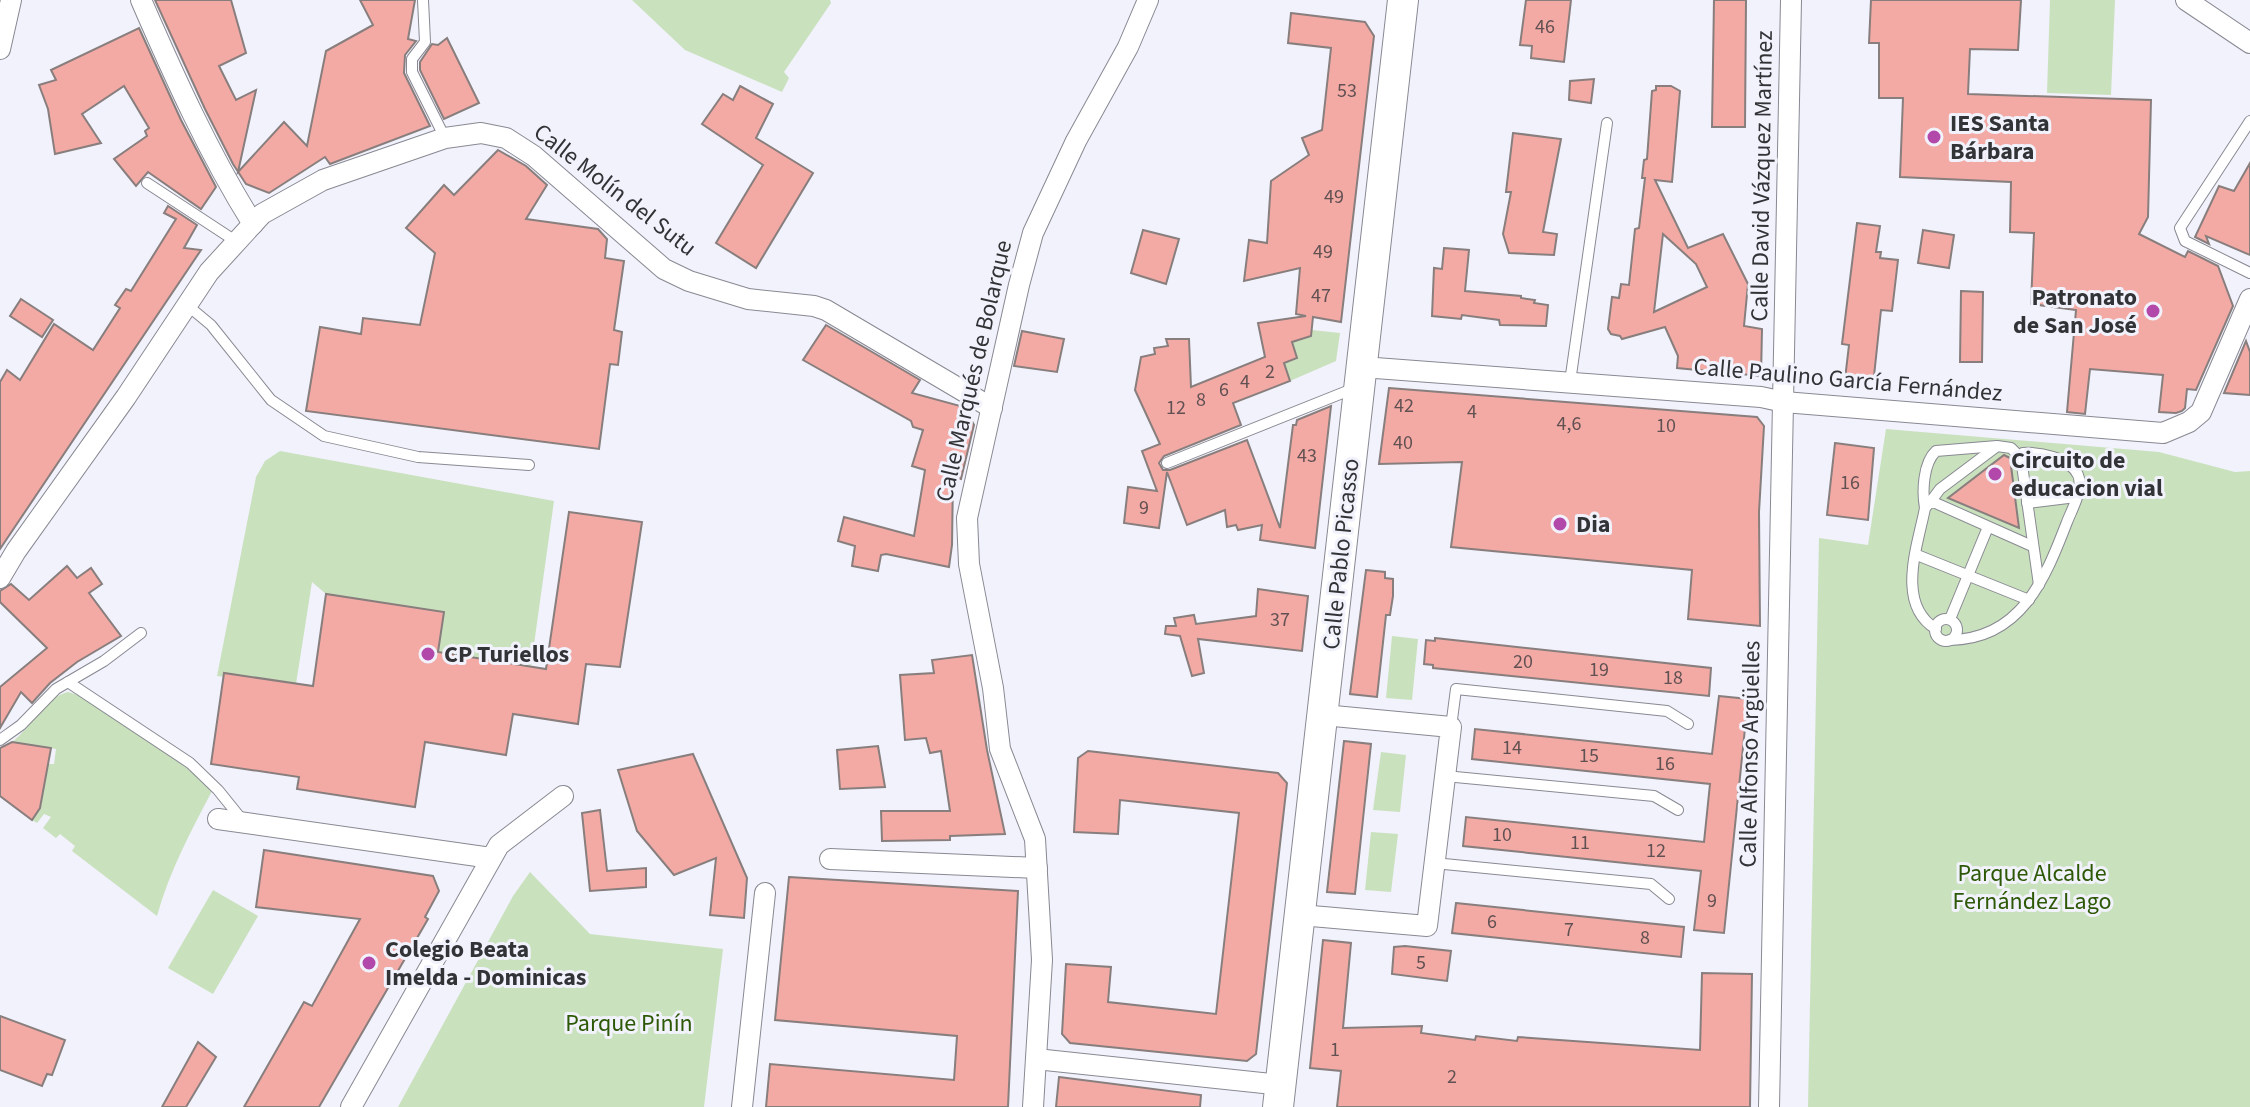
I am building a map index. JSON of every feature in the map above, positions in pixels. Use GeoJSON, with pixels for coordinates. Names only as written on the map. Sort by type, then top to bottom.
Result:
{"type":"FeatureCollection","features":[{"type":"Feature","properties":{"kind":"street"},"geometry":{"type":"LineString","coordinates":[[0,49],[11,0]]}},
{"type":"Feature","properties":{"kind":"street"},"geometry":{"type":"LineString","coordinates":[[141,0],[230,186],[253,224]]}},
{"type":"Feature","properties":{"kind":"street","name":"Calle Marqués de Bolarque"},"geometry":{"type":"LineString","coordinates":[[1033,1107],[1042,960],[1035,839],[1000,749],[993,688],[969,564],[967,518],[1033,233],[1076,141],[1128,47],[1148,0]]}},
{"type":"Feature","properties":{"kind":"street","name":"Calle Pablo Picasso"},"geometry":{"type":"LineString","coordinates":[[1280,1096],[1403,0]]}},
{"type":"Feature","properties":{"kind":"street","name":"Calle David Vázquez Martínez"},"geometry":{"type":"LineString","coordinates":[[1784,402],[1791,0]]}},
{"type":"Feature","properties":{"kind":"street"},"geometry":{"type":"LineString","coordinates":[[2186,0],[2250,43]]}},
{"type":"Feature","properties":{"kind":"street","name":"Calle Molín del Sutu"},"geometry":{"type":"LineString","coordinates":[[0,578],[209,272],[262,214],[323,180],[445,138],[481,133],[506,138],[534,156],[664,269],[702,286],[737,296],[826,310],[992,408]]}},
{"type":"Feature","properties":{"kind":"street","name":"Calle Paulino García Fernández"},"geometry":{"type":"LineString","coordinates":[[1361,376],[1570,382],[2163,433],[2189,422],[2201,412],[2250,299]]}},
{"type":"Feature","properties":{"kind":"street","name":"Calle Alfonso Argüelles"},"geometry":{"type":"LineString","coordinates":[[1769,1107],[1784,402]]}},
{"type":"Feature","properties":{"kind":"street"},"geometry":{"type":"LineString","coordinates":[[1300,915],[1427,926],[1451,727],[1323,715]]}},
{"type":"Feature","properties":{"kind":"street"},"geometry":{"type":"LineString","coordinates":[[351,1107],[499,845],[563,796]]}},
{"type":"Feature","properties":{"kind":"street"},"geometry":{"type":"LineString","coordinates":[[218,819],[491,858]]}},
{"type":"Feature","properties":{"kind":"street"},"geometry":{"type":"LineString","coordinates":[[830,859],[1037,868]]}},
{"type":"Feature","properties":{"kind":"street"},"geometry":{"type":"LineString","coordinates":[[742,1107],[765,893]]}},
{"type":"Feature","properties":{"kind":"street"},"geometry":{"type":"LineString","coordinates":[[1036,1059],[1280,1096]]}},
{"type":"Feature","properties":{"kind":"lane"},"geometry":{"type":"LineString","coordinates":[[423,0],[425,42],[412,59],[412,72],[445,138]]}},
{"type":"Feature","properties":{"kind":"lane"},"geometry":{"type":"LineString","coordinates":[[2250,121],[2180,228],[2185,241],[2250,273]]}},
{"type":"Feature","properties":{"kind":"lane"},"geometry":{"type":"LineString","coordinates":[[1570,382],[1607,123]]}},
{"type":"Feature","properties":{"kind":"lane"},"geometry":{"type":"LineString","coordinates":[[147,183],[237,242]]}},
{"type":"Feature","properties":{"kind":"lane"},"geometry":{"type":"LineString","coordinates":[[187,305],[211,325],[271,400],[324,436],[418,457],[529,465]]}},
{"type":"Feature","properties":{"kind":"lane"},"geometry":{"type":"LineString","coordinates":[[1167,463],[1361,376]]}},
{"type":"Feature","properties":{"kind":"lane"},"geometry":{"type":"LineString","coordinates":[[2021,458],[2011,448],[1997,446],[1943,449],[1932,455],[1923,498],[1928,505],[2032,546]]}},
{"type":"Feature","properties":{"kind":"lane"},"geometry":{"type":"LineString","coordinates":[[1936,629],[1920,616],[1912,584],[1928,505],[1940,489],[1997,446]]}},
{"type":"Feature","properties":{"kind":"lane"},"geometry":{"type":"LineString","coordinates":[[1950,640],[1956,634],[1956,625],[1950,619],[1942,619],[1935,634],[1941,640],[1950,640],[1979,637],[2009,620],[2029,600],[2039,585],[2054,555],[2080,480],[2072,466],[2064,461],[2023,453],[2021,458],[2039,585]]}},
{"type":"Feature","properties":{"kind":"lane"},"geometry":{"type":"LineString","coordinates":[[2027,503],[2076,497]]}},
{"type":"Feature","properties":{"kind":"lane"},"geometry":{"type":"LineString","coordinates":[[1950,619],[1988,527]]}},
{"type":"Feature","properties":{"kind":"lane"},"geometry":{"type":"LineString","coordinates":[[1917,555],[2029,600]]}},
{"type":"Feature","properties":{"kind":"lane"},"geometry":{"type":"LineString","coordinates":[[0,740],[21,725],[56,689],[104,661],[141,633]]}},
{"type":"Feature","properties":{"kind":"lane"},"geometry":{"type":"LineString","coordinates":[[68,682],[190,763],[245,823]]}},
{"type":"Feature","properties":{"kind":"lane"},"geometry":{"type":"LineString","coordinates":[[1451,727],[1456,689],[1667,711],[1688,724]]}},
{"type":"Feature","properties":{"kind":"lane"},"geometry":{"type":"LineString","coordinates":[[1444,776],[1654,796],[1678,810]]}},
{"type":"Feature","properties":{"kind":"lane"},"geometry":{"type":"LineString","coordinates":[[1434,863],[1651,884],[1669,899]]}},
{"type":"Feature","properties":{"kind":"green space"},"geometry":{"type":"Polygon","coordinates":[[[632,0],[830,0],[831,3],[784,72],[789,78],[782,92],[685,50],[632,0]]]}},
{"type":"Feature","properties":{"kind":"green space"},"geometry":{"type":"Polygon","coordinates":[[[2050,0],[2115,0],[2111,95],[2047,93],[2050,0]]]}},
{"type":"Feature","properties":{"kind":"green space"},"geometry":{"type":"Polygon","coordinates":[[[1312,330],[1340,333],[1336,361],[1290,381],[1284,363],[1292,342],[1311,336],[1312,330]]]}},
{"type":"Feature","properties":{"kind":"green space","name":"Parque Alcalde Fernández Lago"},"geometry":{"type":"Polygon","coordinates":[[[1886,429],[2159,452],[2235,472],[2250,471],[2250,1107],[1808,1107],[1819,538],[1868,545],[1886,429]]]}},
{"type":"Feature","properties":{"kind":"green space"},"geometry":{"type":"Polygon","coordinates":[[[280,451],[554,501],[531,666],[470,657],[435,666],[443,612],[326,594],[312,582],[296,684],[217,676],[256,477],[265,461],[280,451]]]}},
{"type":"Feature","properties":{"kind":"green space"},"geometry":{"type":"Polygon","coordinates":[[[1392,636],[1418,639],[1412,700],[1386,698],[1392,636]]]}},
{"type":"Feature","properties":{"kind":"green space"},"geometry":{"type":"Polygon","coordinates":[[[68,692],[78,695],[148,739],[182,763],[212,791],[174,868],[157,916],[72,851],[75,846],[60,834],[56,838],[43,828],[51,817],[44,814],[37,823],[32,820],[41,807],[48,764],[54,764],[56,749],[12,742],[45,706],[68,692]]]}},
{"type":"Feature","properties":{"kind":"green space"},"geometry":{"type":"Polygon","coordinates":[[[1381,752],[1406,755],[1400,812],[1373,810],[1381,752]]]}},
{"type":"Feature","properties":{"kind":"green space"},"geometry":{"type":"Polygon","coordinates":[[[1371,832],[1398,834],[1391,892],[1365,890],[1371,832]]]}},
{"type":"Feature","properties":{"kind":"green space","name":"Parque Pinín"},"geometry":{"type":"Polygon","coordinates":[[[530,872],[590,934],[723,949],[704,1107],[398,1107],[513,896],[530,872]]]}},
{"type":"Feature","properties":{"kind":"green space"},"geometry":{"type":"Polygon","coordinates":[[[213,890],[258,916],[213,994],[168,968],[213,890]]]}},
{"type":"Feature","properties":{"kind":"building"},"geometry":{"type":"Polygon","coordinates":[[[155,0],[231,0],[246,53],[219,66],[236,100],[256,90],[238,172],[205,109],[155,0]]]}},
{"type":"Feature","properties":{"kind":"building"},"geometry":{"type":"Polygon","coordinates":[[[360,0],[415,0],[408,39],[416,41],[405,55],[404,73],[430,126],[330,164],[325,157],[269,193],[246,184],[238,172],[284,122],[307,146],[326,51],[373,25],[360,0]]]}},
{"type":"Feature","properties":{"kind":"building"},"geometry":{"type":"Polygon","coordinates":[[[1526,0],[1571,0],[1564,62],[1531,58],[1532,46],[1520,45],[1526,0]]]}},
{"type":"Feature","properties":{"kind":"building"},"geometry":{"type":"Polygon","coordinates":[[[1714,0],[1746,0],[1745,127],[1712,127],[1714,0]]]}},
{"type":"Feature","properties":{"kind":"building"},"geometry":{"type":"Polygon","coordinates":[[[1871,0],[2021,0],[2018,50],[1970,49],[1968,94],[2151,100],[2148,217],[2139,234],[2185,257],[2188,251],[2218,266],[2233,306],[2196,390],[2187,389],[2182,411],[2159,412],[2163,375],[2090,369],[2085,414],[2067,412],[2076,310],[2031,304],[2034,233],[2010,232],[2011,182],[1900,177],[1903,98],[1879,98],[1879,43],[1869,43],[1871,0]]]}},
{"type":"Feature","properties":{"kind":"building"},"geometry":{"type":"Polygon","coordinates":[[[1291,13],[1365,22],[1374,36],[1341,322],[1313,317],[1311,336],[1292,342],[1297,358],[1284,363],[1290,381],[1233,403],[1241,425],[1164,456],[1159,463],[1163,470],[1170,470],[1247,440],[1280,528],[1293,425],[1297,420],[1331,406],[1315,548],[1260,540],[1262,525],[1238,530],[1236,525],[1227,527],[1225,510],[1187,525],[1167,472],[1159,528],[1124,523],[1128,487],[1157,491],[1142,451],[1160,444],[1135,390],[1141,357],[1155,354],[1154,348],[1168,346],[1166,339],[1189,339],[1191,387],[1265,357],[1258,323],[1306,316],[1296,314],[1300,268],[1244,281],[1249,240],[1267,243],[1271,181],[1309,155],[1302,138],[1322,130],[1331,48],[1288,43],[1291,13]]]}},
{"type":"Feature","properties":{"kind":"building"},"geometry":{"type":"Polygon","coordinates":[[[139,28],[216,187],[201,209],[148,172],[136,186],[114,159],[147,136],[145,131],[149,128],[124,86],[82,114],[101,143],[55,154],[48,109],[39,85],[56,80],[51,70],[139,28]]]}},
{"type":"Feature","properties":{"kind":"building"},"geometry":{"type":"Polygon","coordinates":[[[447,38],[479,103],[444,119],[420,70],[420,62],[432,44],[438,45],[447,38]]]}},
{"type":"Feature","properties":{"kind":"building"},"geometry":{"type":"Polygon","coordinates":[[[1594,79],[1591,103],[1569,100],[1570,81],[1594,79]]]}},
{"type":"Feature","properties":{"kind":"building"},"geometry":{"type":"Polygon","coordinates":[[[740,86],[773,104],[756,138],[813,173],[756,268],[716,243],[763,165],[702,124],[723,94],[733,100],[740,86]]]}},
{"type":"Feature","properties":{"kind":"building"},"geometry":{"type":"Polygon","coordinates":[[[1656,86],[1671,86],[1680,91],[1672,182],[1655,180],[1688,248],[1723,234],[1748,284],[1744,326],[1762,329],[1761,376],[1677,368],[1678,356],[1665,327],[1622,339],[1608,329],[1612,297],[1619,298],[1621,284],[1629,285],[1645,178],[1642,178],[1644,160],[1647,159],[1652,91],[1656,90],[1656,86]],[[1663,234],[1654,312],[1707,287],[1696,264],[1663,234]]]}},
{"type":"Feature","properties":{"kind":"building"},"geometry":{"type":"Polygon","coordinates":[[[1513,133],[1561,139],[1543,232],[1557,234],[1554,255],[1509,253],[1503,234],[1511,192],[1506,192],[1513,133]]]}},
{"type":"Feature","properties":{"kind":"building"},"geometry":{"type":"Polygon","coordinates":[[[498,150],[526,166],[547,185],[526,219],[598,229],[607,239],[605,258],[624,261],[614,330],[622,332],[618,365],[610,364],[599,449],[306,411],[320,327],[361,334],[363,318],[420,325],[435,253],[406,228],[444,185],[454,195],[498,150]]]}},
{"type":"Feature","properties":{"kind":"building"},"geometry":{"type":"Polygon","coordinates":[[[2250,163],[2250,255],[2206,236],[2209,244],[2195,237],[2219,186],[2234,191],[2250,163]]]}},
{"type":"Feature","properties":{"kind":"building"},"geometry":{"type":"Polygon","coordinates":[[[168,206],[197,225],[184,248],[201,250],[0,549],[0,382],[7,370],[20,380],[54,324],[93,350],[120,308],[115,305],[126,289],[131,291],[176,219],[164,213],[168,206]]]}},
{"type":"Feature","properties":{"kind":"building"},"geometry":{"type":"Polygon","coordinates":[[[1857,223],[1880,226],[1876,252],[1881,252],[1880,258],[1898,260],[1892,311],[1881,310],[1874,376],[1868,376],[1867,381],[1845,379],[1849,345],[1842,344],[1857,223]]]}},
{"type":"Feature","properties":{"kind":"building"},"geometry":{"type":"Polygon","coordinates":[[[1143,230],[1179,239],[1166,284],[1131,273],[1143,230]]]}},
{"type":"Feature","properties":{"kind":"building"},"geometry":{"type":"Polygon","coordinates":[[[1923,230],[1954,235],[1949,268],[1918,263],[1923,230]]]}},
{"type":"Feature","properties":{"kind":"building"},"geometry":{"type":"Polygon","coordinates":[[[1444,248],[1469,250],[1465,291],[1521,296],[1535,300],[1534,303],[1548,305],[1546,326],[1500,325],[1499,320],[1462,315],[1461,319],[1432,316],[1434,268],[1442,269],[1444,248]]]}},
{"type":"Feature","properties":{"kind":"building"},"geometry":{"type":"Polygon","coordinates":[[[1961,291],[1983,292],[1982,362],[1960,362],[1961,291]]]}},
{"type":"Feature","properties":{"kind":"building"},"geometry":{"type":"Polygon","coordinates":[[[21,299],[53,320],[42,337],[10,316],[21,299]]]}},
{"type":"Feature","properties":{"kind":"building"},"geometry":{"type":"Polygon","coordinates":[[[826,325],[920,380],[912,393],[964,407],[974,425],[961,479],[953,477],[949,567],[886,554],[881,555],[878,571],[852,566],[855,546],[838,541],[844,517],[914,536],[925,470],[912,466],[923,430],[913,427],[911,421],[803,360],[826,325]]]}},
{"type":"Feature","properties":{"kind":"building"},"geometry":{"type":"Polygon","coordinates":[[[1022,331],[1064,339],[1057,372],[1014,366],[1022,331]]]}},
{"type":"Feature","properties":{"kind":"building"},"geometry":{"type":"Polygon","coordinates":[[[2246,341],[2250,352],[2250,395],[2224,393],[2246,341]]]}},
{"type":"Feature","properties":{"kind":"building"},"geometry":{"type":"Polygon","coordinates":[[[1389,388],[1757,417],[1764,426],[1759,512],[1760,626],[1688,619],[1692,570],[1451,547],[1462,462],[1379,464],[1389,388]]]}},
{"type":"Feature","properties":{"kind":"building"},"geometry":{"type":"Polygon","coordinates":[[[1835,443],[1874,448],[1868,520],[1827,515],[1835,443]]]}},
{"type":"Feature","properties":{"kind":"building","name":"Circuito de educacion vial"},"geometry":{"type":"Polygon","coordinates":[[[2004,455],[2010,458],[2019,528],[1948,498],[2004,455]]]}},
{"type":"Feature","properties":{"kind":"building"},"geometry":{"type":"Polygon","coordinates":[[[569,512],[642,522],[620,667],[586,664],[578,724],[513,714],[506,755],[425,742],[415,807],[297,789],[299,777],[211,764],[224,673],[313,686],[326,594],[444,612],[438,652],[546,669],[569,512]]]}},
{"type":"Feature","properties":{"kind":"building"},"geometry":{"type":"Polygon","coordinates":[[[67,566],[77,578],[91,568],[102,584],[89,593],[121,636],[77,662],[50,683],[32,703],[21,692],[0,728],[0,687],[47,648],[0,602],[0,591],[11,584],[29,600],[67,566]]]}},
{"type":"Feature","properties":{"kind":"building"},"geometry":{"type":"Polygon","coordinates":[[[1366,570],[1385,572],[1385,578],[1393,579],[1377,697],[1350,694],[1366,570]]]}},
{"type":"Feature","properties":{"kind":"building"},"geometry":{"type":"Polygon","coordinates":[[[1258,589],[1308,596],[1302,651],[1198,639],[1204,673],[1192,676],[1180,636],[1165,634],[1166,626],[1176,626],[1174,618],[1194,615],[1196,624],[1256,616],[1258,589]]]}},
{"type":"Feature","properties":{"kind":"building"},"geometry":{"type":"Polygon","coordinates":[[[1435,638],[1711,668],[1709,696],[1433,668],[1433,665],[1424,664],[1426,640],[1435,641],[1435,638]]]}},
{"type":"Feature","properties":{"kind":"building"},"geometry":{"type":"Polygon","coordinates":[[[972,655],[987,750],[1005,834],[950,836],[950,840],[882,841],[881,811],[950,811],[941,751],[930,753],[926,738],[905,740],[900,675],[934,673],[932,660],[972,655]]]}},
{"type":"Feature","properties":{"kind":"building"},"geometry":{"type":"Polygon","coordinates":[[[1719,696],[1748,699],[1724,933],[1694,930],[1701,871],[1463,846],[1466,817],[1704,842],[1710,784],[1472,759],[1475,729],[1712,754],[1719,696]]]}},
{"type":"Feature","properties":{"kind":"building"},"geometry":{"type":"Polygon","coordinates":[[[1344,741],[1371,744],[1355,894],[1327,892],[1344,741]]]}},
{"type":"Feature","properties":{"kind":"building"},"geometry":{"type":"Polygon","coordinates":[[[12,742],[51,748],[40,808],[32,820],[0,796],[0,748],[12,742]]]}},
{"type":"Feature","properties":{"kind":"building"},"geometry":{"type":"Polygon","coordinates":[[[878,746],[885,787],[840,789],[837,750],[878,746]]]}},
{"type":"Feature","properties":{"kind":"building"},"geometry":{"type":"Polygon","coordinates":[[[1088,751],[1278,773],[1287,783],[1256,1054],[1247,1061],[1070,1043],[1062,1034],[1066,964],[1111,967],[1108,1002],[1216,1014],[1239,813],[1120,800],[1118,834],[1074,832],[1078,758],[1088,751]]]}},
{"type":"Feature","properties":{"kind":"building"},"geometry":{"type":"Polygon","coordinates":[[[693,754],[747,878],[744,918],[710,915],[716,858],[674,875],[637,831],[618,770],[693,754]]]}},
{"type":"Feature","properties":{"kind":"building"},"geometry":{"type":"Polygon","coordinates":[[[600,810],[607,871],[646,868],[646,887],[590,891],[582,813],[600,810]]]}},
{"type":"Feature","properties":{"kind":"building","name":"Colegio Beata Imelda - Dominicas"},"geometry":{"type":"Polygon","coordinates":[[[264,850],[433,876],[439,891],[425,917],[428,919],[319,1107],[244,1107],[304,1002],[312,1006],[360,919],[256,907],[264,850]]]}},
{"type":"Feature","properties":{"kind":"building"},"geometry":{"type":"Polygon","coordinates":[[[789,877],[1018,891],[1008,1107],[766,1107],[770,1064],[954,1080],[957,1036],[775,1020],[789,877]]]}},
{"type":"Feature","properties":{"kind":"building"},"geometry":{"type":"Polygon","coordinates":[[[1456,903],[1684,927],[1681,957],[1452,933],[1456,903]]]}},
{"type":"Feature","properties":{"kind":"building"},"geometry":{"type":"Polygon","coordinates":[[[1323,940],[1351,943],[1343,1028],[1422,1026],[1421,1033],[1475,1040],[1476,1036],[1517,1041],[1518,1037],[1700,1050],[1702,973],[1752,974],[1750,1107],[1337,1107],[1341,1071],[1310,1068],[1323,940]]]}},
{"type":"Feature","properties":{"kind":"building"},"geometry":{"type":"Polygon","coordinates":[[[1394,947],[1451,951],[1447,981],[1392,974],[1394,947]]]}},
{"type":"Feature","properties":{"kind":"building"},"geometry":{"type":"Polygon","coordinates":[[[0,1016],[65,1040],[52,1075],[47,1074],[42,1086],[0,1070],[0,1016]]]}},
{"type":"Feature","properties":{"kind":"building"},"geometry":{"type":"Polygon","coordinates":[[[198,1042],[216,1057],[186,1107],[162,1107],[198,1042]]]}},
{"type":"Feature","properties":{"kind":"building"},"geometry":{"type":"Polygon","coordinates":[[[1059,1077],[1201,1095],[1200,1107],[1056,1107],[1059,1077]]]}},
{"type":"Feature","properties":{"kind":"place","name":"IES Santa Bárbara"},"geometry":{"type":"Point","coordinates":[1934,137]}},
{"type":"Feature","properties":{"kind":"place","name":"Patronato de San José"},"geometry":{"type":"Point","coordinates":[2153,311]}},
{"type":"Feature","properties":{"kind":"place","name":"Circuito de educacion vial"},"geometry":{"type":"Point","coordinates":[1995,474]}},
{"type":"Feature","properties":{"kind":"place","name":"Dia"},"geometry":{"type":"Point","coordinates":[1560,524]}},
{"type":"Feature","properties":{"kind":"place","name":"CP Turiellos"},"geometry":{"type":"Point","coordinates":[428,654]}},
{"type":"Feature","properties":{"kind":"place","name":"Colegio Beata Imelda - Dominicas"},"geometry":{"type":"Point","coordinates":[369,963]}}]}
